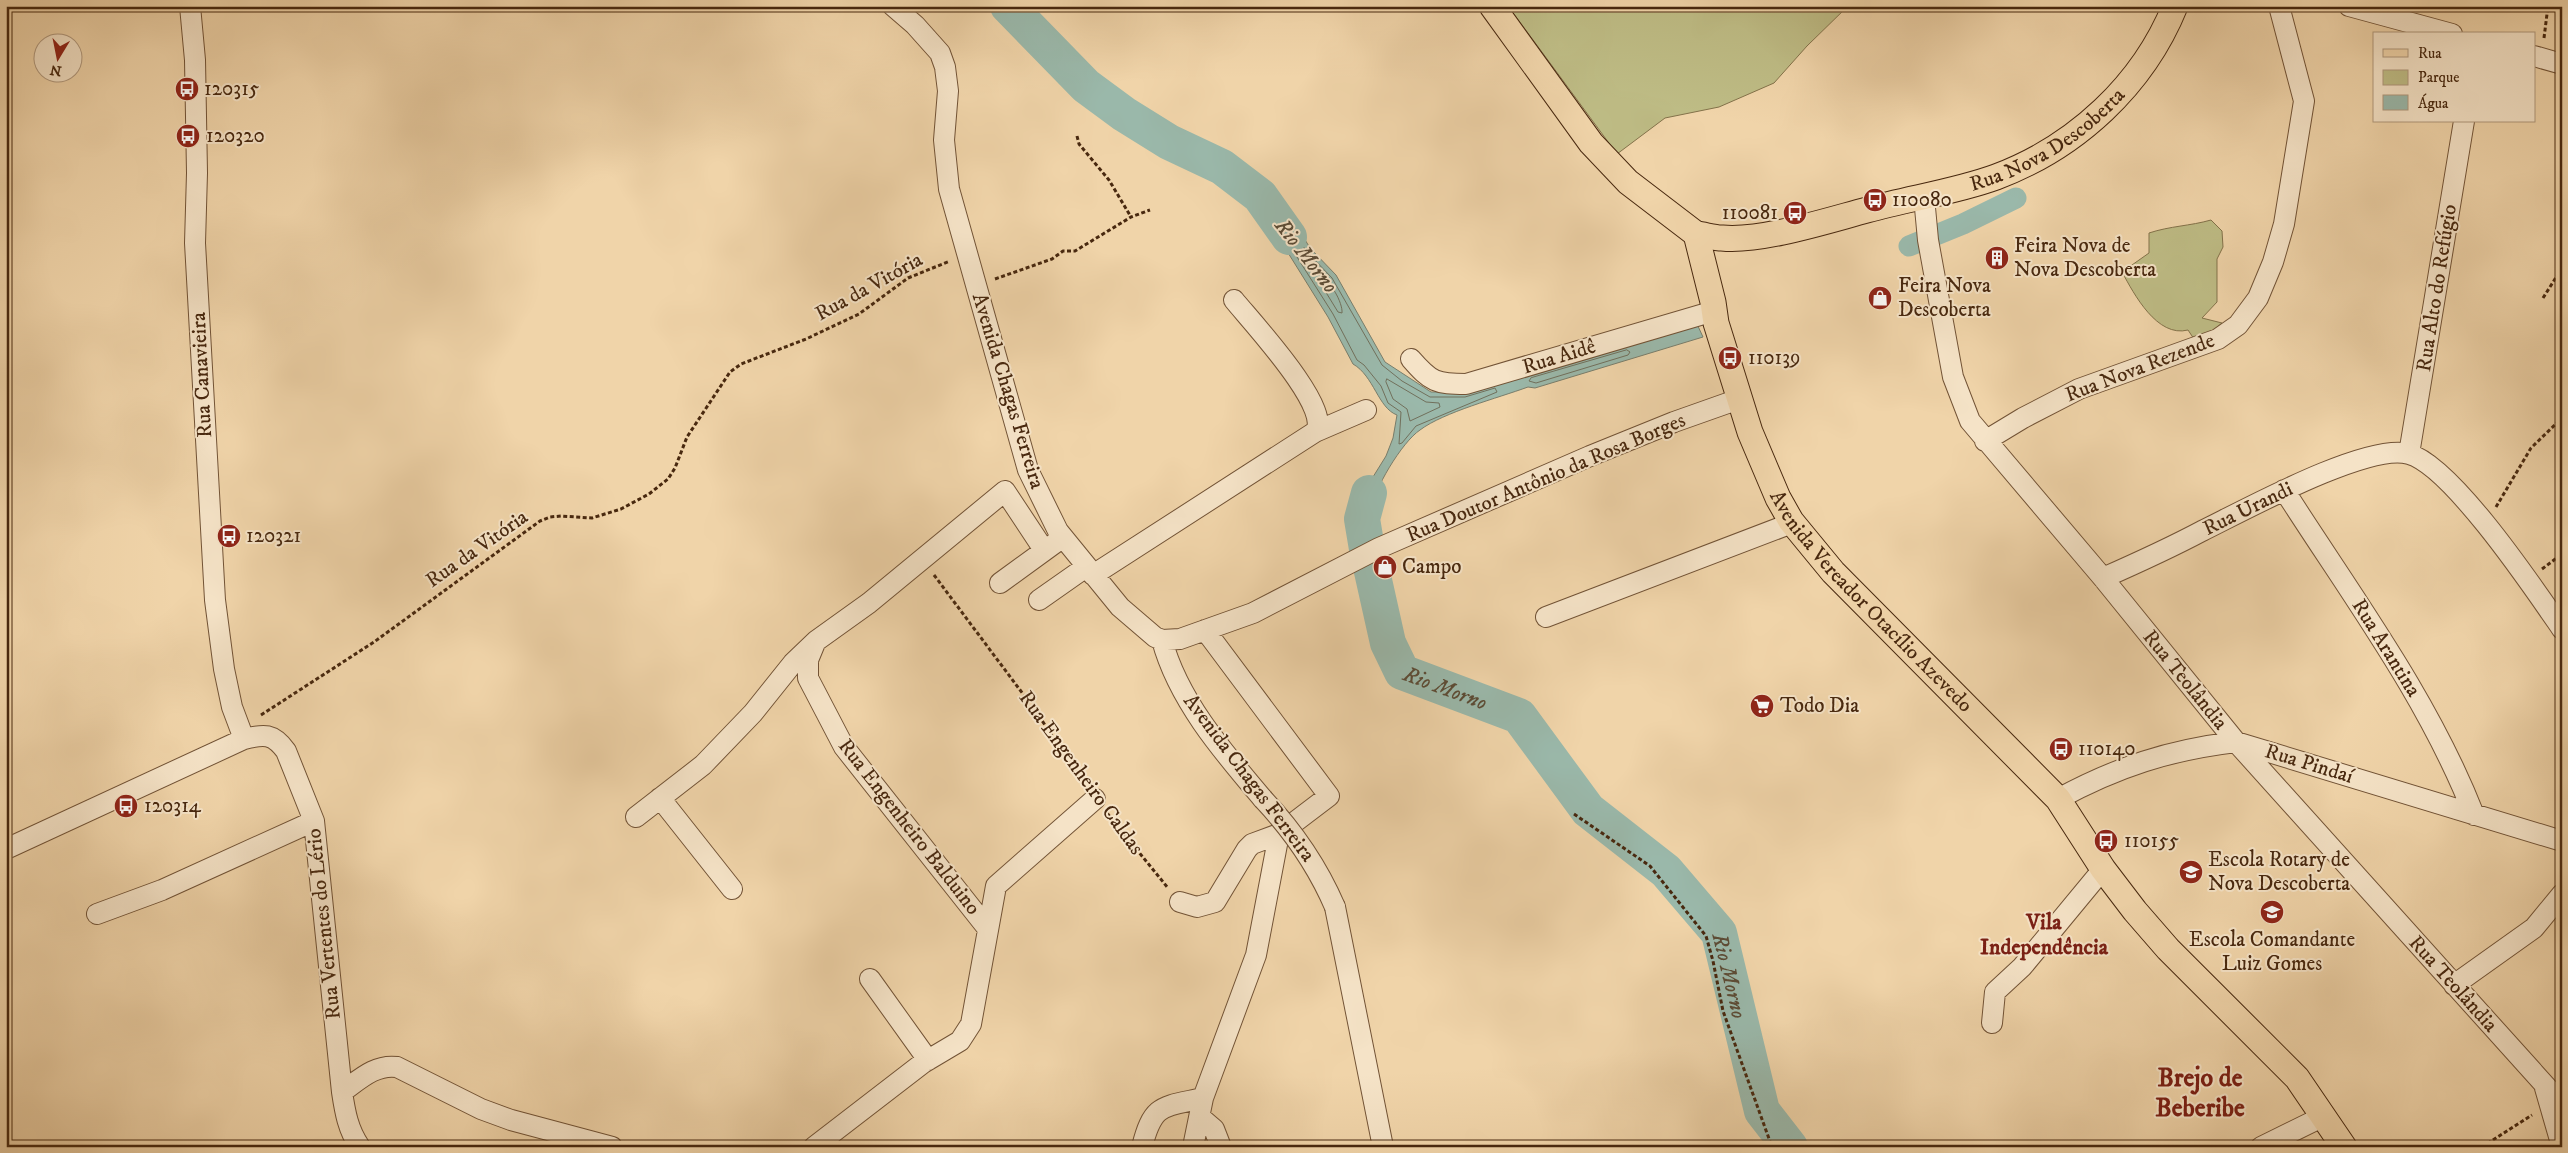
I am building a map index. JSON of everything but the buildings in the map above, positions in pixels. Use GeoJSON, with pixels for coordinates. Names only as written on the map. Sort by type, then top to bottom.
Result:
{"type":"FeatureCollection","features":[{"type":"Feature","properties":{"kind":"main road"},"geometry":{"type":"LineString","coordinates":[[1492,6],[1591,143],[1628,182],[1696,234]]}},
{"type":"Feature","properties":{"kind":"main road","name":"Rua Nova Descoberta"},"geometry":{"type":"LineString","coordinates":[[1696,234],[1723,238],[1765,235],[1924,197],[1995,177],[2033,160],[2075,135],[2119,95],[2165,30],[2175,6]]}},
{"type":"Feature","properties":{"kind":"main road","name":"Avenida Vereador Otacílio Azevedo"},"geometry":{"type":"LineString","coordinates":[[1696,234],[1716,323],[1739,399],[1750,432],[1778,498],[1792,523],[1833,572],[2058,799],[2103,869],[2157,936],[2297,1078],[2344,1147]]}},
{"type":"Feature","properties":{"kind":"street","name":"Rua Canavieira"},"geometry":{"type":"LineString","coordinates":[[190,6],[195,70],[197,173],[195,243],[215,600],[224,669],[232,706],[242,734]]}},
{"type":"Feature","properties":{"kind":"street","name":"Avenida Chagas Ferreira"},"geometry":{"type":"LineString","coordinates":[[893,6],[915,25],[940,53],[945,67],[948,91],[944,140],[946,168],[967,255],[1028,470],[1063,537],[1089,571],[1138,624],[1162,640],[1167,659],[1181,689],[1225,752],[1296,837],[1315,865],[1335,907],[1383,1147]]}},
{"type":"Feature","properties":{"kind":"street","name":"Rua Nova Rezende"},"geometry":{"type":"LineString","coordinates":[[1985,441],[2023,418],[2079,389],[2218,339],[2238,325],[2258,298],[2273,262],[2284,224],[2304,101],[2279,6]]}},
{"type":"Feature","properties":{"kind":"street"},"geometry":{"type":"LineString","coordinates":[[2349,6],[2445,32]]}},
{"type":"Feature","properties":{"kind":"street"},"geometry":{"type":"LineString","coordinates":[[2538,57],[2562,64]]}},
{"type":"Feature","properties":{"kind":"street","name":"Rua Alto do Refúgio"},"geometry":{"type":"LineString","coordinates":[[2403,453],[2464,122]]}},
{"type":"Feature","properties":{"kind":"street","name":"Rua Teolândia"},"geometry":{"type":"LineString","coordinates":[[1924,197],[1928,240],[1953,377],[1964,409],[1985,441],[2103,578],[2236,742],[2454,985],[2554,1106]]}},
{"type":"Feature","properties":{"kind":"street"},"geometry":{"type":"LineString","coordinates":[[1234,300],[1308,395],[1319,419],[1318,428],[1315,432]]}},
{"type":"Feature","properties":{"kind":"street","name":"Rua Aidê"},"geometry":{"type":"LineString","coordinates":[[1412,359],[1424,374],[1440,384],[1466,384],[1714,310]]}},
{"type":"Feature","properties":{"kind":"street","name":"Rua Doutor Antônio da Rosa Borges"},"geometry":{"type":"LineString","coordinates":[[1162,640],[1180,639],[1273,604],[1351,561],[1379,548],[1590,456],[1674,422],[1739,399]]}},
{"type":"Feature","properties":{"kind":"street"},"geometry":{"type":"LineString","coordinates":[[1039,600],[1315,432],[1366,410]]}},
{"type":"Feature","properties":{"kind":"street"},"geometry":{"type":"LineString","coordinates":[[2403,453],[2423,460],[2485,524],[2562,629]]}},
{"type":"Feature","properties":{"kind":"street","name":"Rua Urandi"},"geometry":{"type":"LineString","coordinates":[[2103,578],[2284,490],[2372,456],[2403,453]]}},
{"type":"Feature","properties":{"kind":"street","name":"Rua Arantina"},"geometry":{"type":"LineString","coordinates":[[2284,490],[2423,708],[2448,752],[2474,815]]}},
{"type":"Feature","properties":{"kind":"street"},"geometry":{"type":"LineString","coordinates":[[636,817],[703,764],[752,713],[793,663],[816,641],[869,603],[1005,491],[1044,550]]}},
{"type":"Feature","properties":{"kind":"street"},"geometry":{"type":"LineString","coordinates":[[1546,617],[1792,523]]}},
{"type":"Feature","properties":{"kind":"street"},"geometry":{"type":"LineString","coordinates":[[1000,583],[1063,537]]}},
{"type":"Feature","properties":{"kind":"street"},"geometry":{"type":"LineString","coordinates":[[1180,902],[1197,907],[1215,902],[1247,849],[1252,844],[1279,834],[1329,796],[1205,630]]}},
{"type":"Feature","properties":{"kind":"street","name":"Rua Engenheiro Balduino"},"geometry":{"type":"LineString","coordinates":[[816,641],[808,660],[808,678],[844,747],[988,929]]}},
{"type":"Feature","properties":{"kind":"street","name":"Rua Vertentes do Lério"},"geometry":{"type":"LineString","coordinates":[[242,734],[259,735],[278,741],[286,751],[314,821],[342,1092],[346,1118],[356,1144]]}},
{"type":"Feature","properties":{"kind":"street"},"geometry":{"type":"LineString","coordinates":[[6,849],[242,734]]}},
{"type":"Feature","properties":{"kind":"street","name":"Rua Pindaí"},"geometry":{"type":"LineString","coordinates":[[2058,799],[2117,769],[2153,757],[2196,747],[2236,742],[2562,841]]}},
{"type":"Feature","properties":{"kind":"street"},"geometry":{"type":"LineString","coordinates":[[660,798],[732,889]]}},
{"type":"Feature","properties":{"kind":"street"},"geometry":{"type":"LineString","coordinates":[[814,1147],[928,1060],[960,1041],[971,1024],[996,886],[1095,799]]}},
{"type":"Feature","properties":{"kind":"street"},"geometry":{"type":"LineString","coordinates":[[97,914],[162,890],[314,821]]}},
{"type":"Feature","properties":{"kind":"street"},"geometry":{"type":"LineString","coordinates":[[1193,1147],[1202,1107],[1256,955],[1279,834]]}},
{"type":"Feature","properties":{"kind":"street"},"geometry":{"type":"LineString","coordinates":[[1992,1023],[1996,992],[2022,967],[2103,869]]}},
{"type":"Feature","properties":{"kind":"street"},"geometry":{"type":"LineString","coordinates":[[2454,985],[2534,928],[2562,894]]}},
{"type":"Feature","properties":{"kind":"street"},"geometry":{"type":"LineString","coordinates":[[870,979],[928,1060]]}},
{"type":"Feature","properties":{"kind":"street"},"geometry":{"type":"LineString","coordinates":[[342,1092],[373,1070],[386,1066],[397,1067],[481,1109],[511,1120],[612,1147]]}},
{"type":"Feature","properties":{"kind":"street"},"geometry":{"type":"LineString","coordinates":[[1142,1147],[1150,1120],[1156,1112],[1172,1105],[1202,1107]]}},
{"type":"Feature","properties":{"kind":"street"},"geometry":{"type":"LineString","coordinates":[[2554,1106],[2562,1147]]}},
{"type":"Feature","properties":{"kind":"street"},"geometry":{"type":"LineString","coordinates":[[1202,1107],[1221,1147]]}},
{"type":"Feature","properties":{"kind":"street"},"geometry":{"type":"LineString","coordinates":[[2261,1147],[2324,1116]]}},
{"type":"Feature","properties":{"kind":"path"},"geometry":{"type":"LineString","coordinates":[[2538,57],[2548,6]]}},
{"type":"Feature","properties":{"kind":"path"},"geometry":{"type":"LineString","coordinates":[[1077,136],[1079,144],[1109,180],[1131,217]]}},
{"type":"Feature","properties":{"kind":"path"},"geometry":{"type":"LineString","coordinates":[[975,284],[1025,270],[1052,259],[1063,250],[1075,251],[1131,217],[1150,210]]}},
{"type":"Feature","properties":{"kind":"path","name":"Rua da Vitória"},"geometry":{"type":"LineString","coordinates":[[242,734],[374,642],[540,522],[555,516],[592,518],[621,509],[649,494],[668,479],[691,431],[730,372],[741,364],[806,339],[859,314],[908,278],[967,255]]}},
{"type":"Feature","properties":{"kind":"path"},"geometry":{"type":"LineString","coordinates":[[2543,298],[2562,268]]}},
{"type":"Feature","properties":{"kind":"path"},"geometry":{"type":"LineString","coordinates":[[2485,524],[2531,448],[2562,418]]}},
{"type":"Feature","properties":{"kind":"path","name":"Rua Engenheiro Caldas"},"geometry":{"type":"LineString","coordinates":[[922,558],[1032,706],[1095,799],[1180,902]]}},
{"type":"Feature","properties":{"kind":"path"},"geometry":{"type":"LineString","coordinates":[[1574,814],[1650,866],[1706,936],[1713,961],[1722,1011],[1772,1147]]}},
{"type":"Feature","properties":{"kind":"path"},"geometry":{"type":"LineString","coordinates":[[2482,1147],[2554,1106]]}},
{"type":"Feature","properties":{"kind":"green space"},"geometry":{"type":"Polygon","coordinates":[[[1508,6],[1848,6],[1807,46],[1774,83],[1719,107],[1665,118],[1617,154],[1508,6]]]}},
{"type":"Feature","properties":{"kind":"green space"},"geometry":{"type":"Polygon","coordinates":[[[2211,220],[2222,231],[2223,247],[2217,259],[2217,302],[2202,318],[2222,323],[2205,337],[2194,339],[2188,330],[2177,331],[2157,321],[2140,302],[2122,272],[2149,253],[2149,233],[2211,220]]]}},
{"type":"Feature","properties":{"kind":"water"},"geometry":{"type":"Polygon","coordinates":[[[1262,191],[1298,228],[1310,248],[1336,275],[1385,362],[1431,392],[1465,392],[1697,324],[1703,337],[1535,388],[1528,387],[1457,411],[1430,423],[1413,436],[1397,455],[1377,491],[1371,511],[1373,538],[1352,545],[1352,522],[1363,493],[1386,456],[1393,438],[1397,415],[1385,406],[1366,376],[1353,364],[1328,317],[1257,203],[1262,191]]]}},
{"type":"Feature","properties":{"kind":"waterway","name":"Rio Morno"},"geometry":{"type":"LineString","coordinates":[[1008,6],[1086,86],[1124,114],[1169,142],[1222,167],[1260,196],[1289,237]]}},
{"type":"Feature","properties":{"kind":"waterway"},"geometry":{"type":"LineString","coordinates":[[1909,246],[1963,224],[2016,198]]}},
{"type":"Feature","properties":{"kind":"waterway","name":"Rio Morno"},"geometry":{"type":"LineString","coordinates":[[1369,493],[1362,519],[1367,549],[1388,643],[1402,672],[1519,716],[1588,810],[1666,871],[1719,933],[1762,1111],[1790,1147]]}},
{"type":"Feature","properties":{"kind":"place","name":"120315"},"geometry":{"type":"Point","coordinates":[187,89]}},
{"type":"Feature","properties":{"kind":"place","name":"120320"},"geometry":{"type":"Point","coordinates":[188,136]}},
{"type":"Feature","properties":{"kind":"place","name":"110080"},"geometry":{"type":"Point","coordinates":[1875,200]}},
{"type":"Feature","properties":{"kind":"place","name":"110081"},"geometry":{"type":"Point","coordinates":[1795,213]}},
{"type":"Feature","properties":{"kind":"place","name":"Feira Nova de Nova Descoberta"},"geometry":{"type":"Point","coordinates":[1997,258]}},
{"type":"Feature","properties":{"kind":"place","name":"Feira Nova Descoberta"},"geometry":{"type":"Point","coordinates":[1880,298]}},
{"type":"Feature","properties":{"kind":"place","name":"110139"},"geometry":{"type":"Point","coordinates":[1730,358]}},
{"type":"Feature","properties":{"kind":"place","name":"120321"},"geometry":{"type":"Point","coordinates":[229,536]}},
{"type":"Feature","properties":{"kind":"place","name":"Campo"},"geometry":{"type":"Point","coordinates":[1385,567]}},
{"type":"Feature","properties":{"kind":"place","name":"Todo Dia"},"geometry":{"type":"Point","coordinates":[1762,706]}},
{"type":"Feature","properties":{"kind":"place","name":"110140"},"geometry":{"type":"Point","coordinates":[2061,749]}},
{"type":"Feature","properties":{"kind":"place","name":"120314"},"geometry":{"type":"Point","coordinates":[126,806]}},
{"type":"Feature","properties":{"kind":"place","name":"110155"},"geometry":{"type":"Point","coordinates":[2106,841]}},
{"type":"Feature","properties":{"kind":"place","name":"Escola Rotary de Nova Descoberta"},"geometry":{"type":"Point","coordinates":[2191,872]}},
{"type":"Feature","properties":{"kind":"place","name":"Escola Comandante Luiz Gomes"},"geometry":{"type":"Point","coordinates":[2272,912]}},
{"type":"Feature","properties":{"kind":"district","name":"Vila Independência"},"geometry":{"type":"Point","coordinates":[2044,934]}},
{"type":"Feature","properties":{"kind":"district","name":"Brejo de Beberibe"},"geometry":{"type":"Point","coordinates":[2200,1093]}}]}
